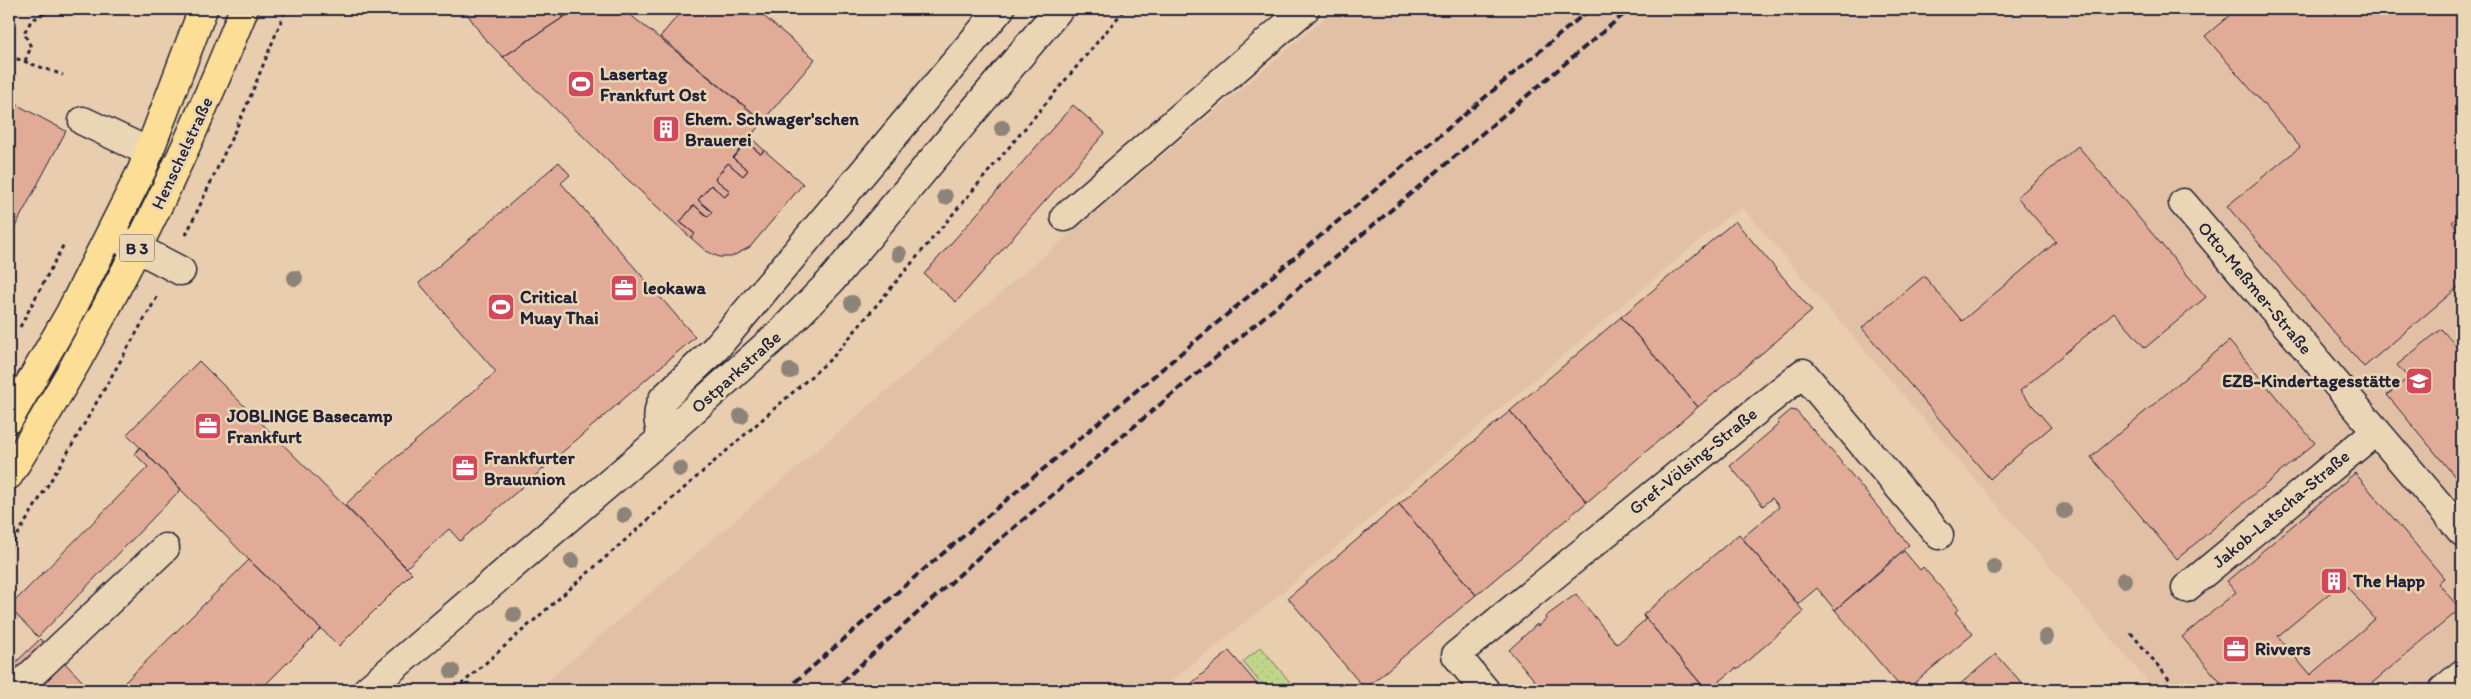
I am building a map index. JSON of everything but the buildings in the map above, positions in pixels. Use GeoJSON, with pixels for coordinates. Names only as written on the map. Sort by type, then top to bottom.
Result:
{"type":"FeatureCollection","features":[{"type":"Feature","properties":{"kind":"main road","name":"Henschelstraße"},"geometry":{"type":"LineString","coordinates":[[9,419],[70,313],[110,234],[148,152],[203,9]]}},
{"type":"Feature","properties":{"kind":"main road","name":"Henschelstraße"},"geometry":{"type":"LineString","coordinates":[[9,475],[55,402],[137,248],[192,134],[244,9]]}},
{"type":"Feature","properties":{"kind":"street"},"geometry":{"type":"LineString","coordinates":[[662,438],[657,419],[658,409],[663,399],[716,348],[1000,9]]}},
{"type":"Feature","properties":{"kind":"street","name":"Ostparkstraße"},"geometry":{"type":"LineString","coordinates":[[367,690],[662,438],[781,332],[830,282],[1059,9]]}},
{"type":"Feature","properties":{"kind":"street"},"geometry":{"type":"LineString","coordinates":[[1065,217],[1305,9]]}},
{"type":"Feature","properties":{"kind":"street"},"geometry":{"type":"LineString","coordinates":[[83,121],[148,152]]}},
{"type":"Feature","properties":{"kind":"street","name":"Otto-Meßmer-Straße"},"geometry":{"type":"LineString","coordinates":[[2184,204],[2462,532]]}},
{"type":"Feature","properties":{"kind":"street"},"geometry":{"type":"LineString","coordinates":[[110,234],[181,271]]}},
{"type":"Feature","properties":{"kind":"street","name":"Gref-Völsing-Straße"},"geometry":{"type":"LineString","coordinates":[[1485,690],[1456,655],[1803,372],[1938,535]]}},
{"type":"Feature","properties":{"kind":"street","name":"Jakob-Latscha-Straße"},"geometry":{"type":"LineString","coordinates":[[2186,588],[2376,430]]}},
{"type":"Feature","properties":{"kind":"street"},"geometry":{"type":"LineString","coordinates":[[15,690],[164,548]]}},
{"type":"Feature","properties":{"kind":"street"},"geometry":{"type":"LineString","coordinates":[[2443,690],[2462,674]]}},
{"type":"Feature","properties":{"kind":"path"},"geometry":{"type":"LineString","coordinates":[[41,15],[42,9]]}},
{"type":"Feature","properties":{"kind":"path"},"geometry":{"type":"LineString","coordinates":[[25,61],[30,47],[24,33],[31,21],[53,9]]}},
{"type":"Feature","properties":{"kind":"path"},"geometry":{"type":"LineString","coordinates":[[455,690],[833,357],[1125,9]]}},
{"type":"Feature","properties":{"kind":"path"},"geometry":{"type":"LineString","coordinates":[[9,56],[63,75]]}},
{"type":"Feature","properties":{"kind":"path"},"geometry":{"type":"LineString","coordinates":[[18,330],[69,234]]}},
{"type":"Feature","properties":{"kind":"path"},"geometry":{"type":"LineString","coordinates":[[2131,633],[2178,690]]}},
{"type":"Feature","properties":{"kind":"shaded area"},"geometry":{"type":"Polygon","coordinates":[[[1336,9],[2462,9],[2462,654],[2421,690],[2155,690],[1743,208],[1726,218],[1261,610],[1160,690],[537,690],[1080,225],[1336,9]]]}},
{"type":"Feature","properties":{"kind":"green space"},"geometry":{"type":"Polygon","coordinates":[[[1261,647],[1294,687],[1291,690],[1266,690],[1243,662],[1261,647]]]}},
{"type":"Feature","properties":{"kind":"railway"},"geometry":{"type":"LineString","coordinates":[[786,690],[909,582],[1590,9]]}},
{"type":"Feature","properties":{"kind":"railway"},"geometry":{"type":"LineString","coordinates":[[833,690],[980,556],[1630,9]]}},
{"type":"Feature","properties":{"kind":"place","name":"Lasertag Frankfurt Ost"},"geometry":{"type":"Point","coordinates":[581,84]}},
{"type":"Feature","properties":{"kind":"place","name":"Ehem. Schwager'schen Brauerei"},"geometry":{"type":"Point","coordinates":[666,129]}},
{"type":"Feature","properties":{"kind":"place","name":"leokawa"},"geometry":{"type":"Point","coordinates":[624,288]}},
{"type":"Feature","properties":{"kind":"place","name":"Critical Muay Thai"},"geometry":{"type":"Point","coordinates":[501,307]}},
{"type":"Feature","properties":{"kind":"place","name":"EZB-Kindertagesstätte"},"geometry":{"type":"Point","coordinates":[2419,381]}},
{"type":"Feature","properties":{"kind":"place","name":"JOBLINGE Basecamp Frankfurt"},"geometry":{"type":"Point","coordinates":[208,426]}},
{"type":"Feature","properties":{"kind":"place","name":"Frankfurter Brauunion"},"geometry":{"type":"Point","coordinates":[465,468]}},
{"type":"Feature","properties":{"kind":"place","name":"The Happ"},"geometry":{"type":"Point","coordinates":[2334,581]}},
{"type":"Feature","properties":{"kind":"place","name":"Rivvers"},"geometry":{"type":"Point","coordinates":[2236,649]}}]}
